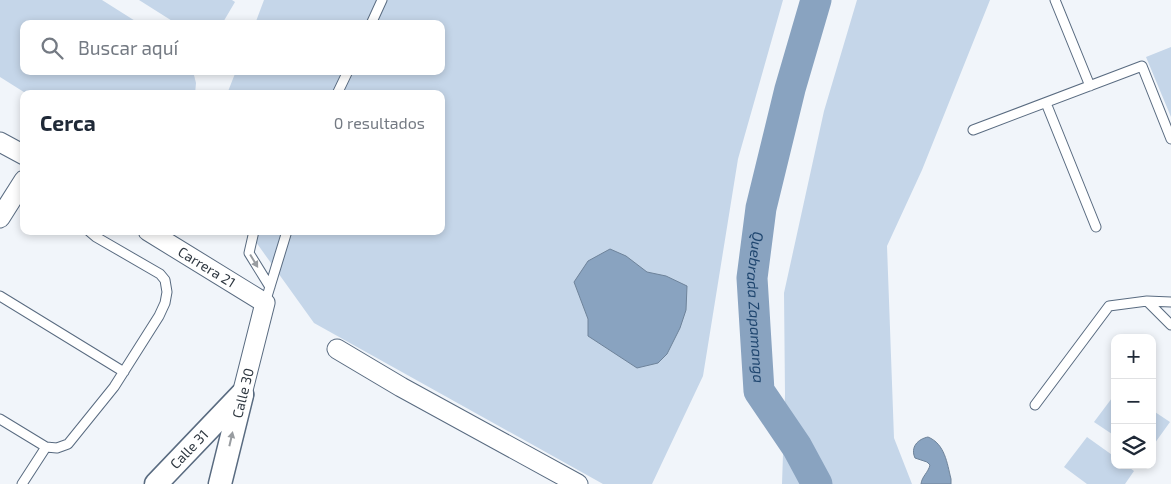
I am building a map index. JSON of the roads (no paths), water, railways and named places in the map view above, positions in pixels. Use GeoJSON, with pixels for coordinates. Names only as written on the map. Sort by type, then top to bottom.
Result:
{"type":"FeatureCollection","features":[{"type":"Feature","properties":{"kind":"street"},"geometry":{"type":"LineString","coordinates":[[0,142],[20,153]]}},
{"type":"Feature","properties":{"kind":"street"},"geometry":{"type":"LineString","coordinates":[[0,218],[20,186]]}},
{"type":"Feature","properties":{"kind":"street","name":"Carrera 21"},"geometry":{"type":"LineString","coordinates":[[156,235],[268,295]]}},
{"type":"Feature","properties":{"kind":"street","name":"Calle 30"},"geometry":{"type":"LineString","coordinates":[[220,484],[268,295]]}},
{"type":"Feature","properties":{"kind":"street"},"geometry":{"type":"LineString","coordinates":[[337,349],[401,387],[578,484]]}},
{"type":"Feature","properties":{"kind":"street","name":"Calle 31"},"geometry":{"type":"LineString","coordinates":[[156,484],[242,394]]}},
{"type":"Feature","properties":{"kind":"lane"},"geometry":{"type":"LineString","coordinates":[[373,20],[382,0]]}},
{"type":"Feature","properties":{"kind":"lane"},"geometry":{"type":"LineString","coordinates":[[1055,0],[1090,86]]}},
{"type":"Feature","properties":{"kind":"lane"},"geometry":{"type":"LineString","coordinates":[[973,130],[1142,66],[1171,139]]}},
{"type":"Feature","properties":{"kind":"lane"},"geometry":{"type":"LineString","coordinates":[[339,90],[346,75]]}},
{"type":"Feature","properties":{"kind":"lane"},"geometry":{"type":"LineString","coordinates":[[1046,103],[1096,227]]}},
{"type":"Feature","properties":{"kind":"lane"},"geometry":{"type":"LineString","coordinates":[[0,419],[46,447],[57,448],[68,444],[114,387],[159,316],[165,303],[167,292],[165,280],[160,274],[94,235]]}},
{"type":"Feature","properties":{"kind":"lane"},"geometry":{"type":"LineString","coordinates":[[253,235],[249,253],[268,295]]}},
{"type":"Feature","properties":{"kind":"lane"},"geometry":{"type":"LineString","coordinates":[[268,295],[286,235]]}},
{"type":"Feature","properties":{"kind":"lane"},"geometry":{"type":"LineString","coordinates":[[0,296],[124,372]]}},
{"type":"Feature","properties":{"kind":"lane"},"geometry":{"type":"LineString","coordinates":[[1035,405],[1109,306],[1147,301],[1171,302]]}},
{"type":"Feature","properties":{"kind":"lane"},"geometry":{"type":"LineString","coordinates":[[1147,301],[1171,326]]}},
{"type":"Feature","properties":{"kind":"lane"},"geometry":{"type":"LineString","coordinates":[[22,484],[46,447]]}},
{"type":"Feature","properties":{"kind":"waterway","name":"Quebrada Zapamanga"},"geometry":{"type":"LineString","coordinates":[[816,0],[790,89],[761,208],[752,278],[759,391],[797,447],[817,484]]}}]}
